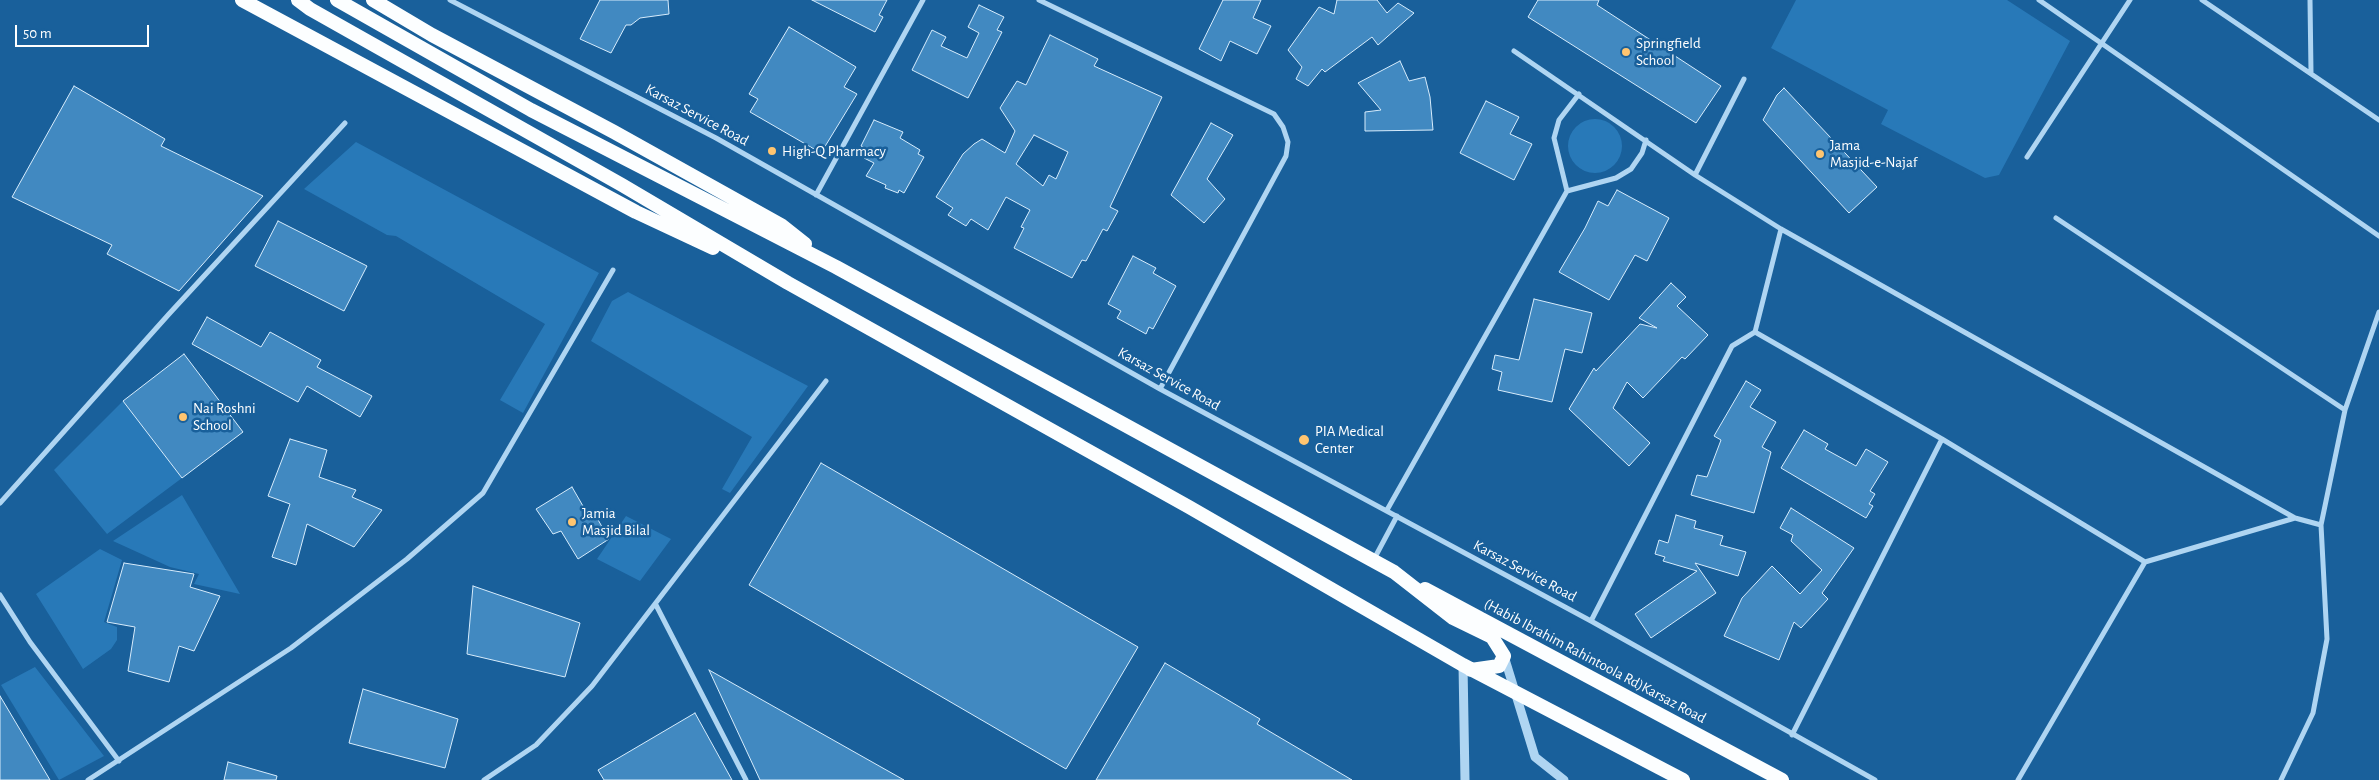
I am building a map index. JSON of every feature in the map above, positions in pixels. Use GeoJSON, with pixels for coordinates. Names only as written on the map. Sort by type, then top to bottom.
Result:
{"type":"FeatureCollection","features":[{"type":"Feature","properties":{"kind":"highway"},"geometry":{"type":"LineString","coordinates":[[242,0],[636,212],[788,283]]}},
{"type":"Feature","properties":{"kind":"highway"},"geometry":{"type":"LineString","coordinates":[[298,0],[310,9],[622,185],[788,283],[1189,507],[1467,667],[1683,780]]}},
{"type":"Feature","properties":{"kind":"highway"},"geometry":{"type":"LineString","coordinates":[[337,0],[530,110],[836,267],[1394,572],[1453,618],[1492,637],[1504,656],[1499,666],[1467,667]]}},
{"type":"Feature","properties":{"kind":"highway"},"geometry":{"type":"LineString","coordinates":[[373,0],[432,35],[614,132],[781,226],[836,267]]}},
{"type":"Feature","properties":{"kind":"highway","name":"(Habib Ibrahim Rahintoola Rd)Karsaz Road"},"geometry":{"type":"LineString","coordinates":[[1394,572],[1782,780]]}},
{"type":"Feature","properties":{"kind":"street","name":"Karsaz Service Road"},"geometry":{"type":"LineString","coordinates":[[450,0],[716,138],[1160,389],[1591,621],[1875,780]]}},
{"type":"Feature","properties":{"kind":"street"},"geometry":{"type":"LineString","coordinates":[[816,195],[923,0]]}},
{"type":"Feature","properties":{"kind":"street"},"geometry":{"type":"LineString","coordinates":[[1039,0],[1274,114],[1283,127],[1288,142],[1286,156],[1160,389]]}},
{"type":"Feature","properties":{"kind":"street"},"geometry":{"type":"LineString","coordinates":[[2039,0],[2379,236]]}},
{"type":"Feature","properties":{"kind":"street"},"geometry":{"type":"LineString","coordinates":[[2027,156],[2130,0]]}},
{"type":"Feature","properties":{"kind":"street"},"geometry":{"type":"LineString","coordinates":[[2202,0],[2311,72],[2379,120]]}},
{"type":"Feature","properties":{"kind":"street"},"geometry":{"type":"LineString","coordinates":[[2310,0],[2311,72]]}},
{"type":"Feature","properties":{"kind":"street"},"geometry":{"type":"LineString","coordinates":[[1514,51],[1695,175],[1781,229],[2295,518],[2321,525]]}},
{"type":"Feature","properties":{"kind":"street"},"geometry":{"type":"LineString","coordinates":[[1695,175],[1744,79]]}},
{"type":"Feature","properties":{"kind":"street"},"geometry":{"type":"LineString","coordinates":[[1387,510],[1567,191],[1554,138],[1559,120],[1579,94]]}},
{"type":"Feature","properties":{"kind":"street"},"geometry":{"type":"LineString","coordinates":[[0,503],[345,123]]}},
{"type":"Feature","properties":{"kind":"street"},"geometry":{"type":"LineString","coordinates":[[1567,191],[1616,178],[1631,169],[1642,153],[1646,140]]}},
{"type":"Feature","properties":{"kind":"street"},"geometry":{"type":"LineString","coordinates":[[2056,218],[2346,410]]}},
{"type":"Feature","properties":{"kind":"street"},"geometry":{"type":"LineString","coordinates":[[1591,621],[1732,346],[1755,332],[1781,229]]}},
{"type":"Feature","properties":{"kind":"street"},"geometry":{"type":"LineString","coordinates":[[88,780],[291,648],[406,559],[483,494],[613,270]]}},
{"type":"Feature","properties":{"kind":"street"},"geometry":{"type":"LineString","coordinates":[[2281,780],[2313,713],[2327,639],[2321,525],[2346,410],[2379,312]]}},
{"type":"Feature","properties":{"kind":"street"},"geometry":{"type":"LineString","coordinates":[[1755,332],[1942,439],[2145,562]]}},
{"type":"Feature","properties":{"kind":"street"},"geometry":{"type":"LineString","coordinates":[[484,780],[536,745],[592,686],[826,381]]}},
{"type":"Feature","properties":{"kind":"street"},"geometry":{"type":"LineString","coordinates":[[1792,735],[1942,439]]}},
{"type":"Feature","properties":{"kind":"street"},"geometry":{"type":"LineString","coordinates":[[1373,561],[1397,516]]}},
{"type":"Feature","properties":{"kind":"street"},"geometry":{"type":"LineString","coordinates":[[2018,780],[2145,562],[2295,518]]}},
{"type":"Feature","properties":{"kind":"street"},"geometry":{"type":"LineString","coordinates":[[0,595],[30,642],[119,761]]}},
{"type":"Feature","properties":{"kind":"street"},"geometry":{"type":"LineString","coordinates":[[656,605],[746,780]]}},
{"type":"Feature","properties":{"kind":"street"},"geometry":{"type":"LineString","coordinates":[[1504,656],[1536,757],[1564,780]]}},
{"type":"Feature","properties":{"kind":"street"},"geometry":{"type":"LineString","coordinates":[[1465,780],[1467,667]]}},
{"type":"Feature","properties":{"kind":"shaded area"},"geometry":{"type":"Polygon","coordinates":[[[1796,0],[2007,0],[2070,41],[1999,175],[1985,178],[1881,124],[1888,110],[1771,48],[1796,0]]]}},
{"type":"Feature","properties":{"kind":"shaded area"},"geometry":{"type":"Polygon","coordinates":[[[1590,119],[1600,119],[1610,123],[1618,131],[1622,146],[1618,161],[1610,169],[1600,173],[1590,173],[1580,169],[1572,161],[1568,151],[1568,141],[1572,131],[1580,123],[1590,119]]]}},
{"type":"Feature","properties":{"kind":"shaded area"},"geometry":{"type":"Polygon","coordinates":[[[356,142],[599,273],[523,413],[500,400],[545,324],[396,236],[387,235],[304,189],[356,142]]]}},
{"type":"Feature","properties":{"kind":"shaded area"},"geometry":{"type":"Polygon","coordinates":[[[628,292],[808,386],[730,493],[722,489],[752,437],[591,341],[612,301],[628,292]]]}},
{"type":"Feature","properties":{"kind":"shaded area"},"geometry":{"type":"Polygon","coordinates":[[[123,401],[182,478],[107,534],[54,470],[123,401]]]}},
{"type":"Feature","properties":{"kind":"shaded area"},"geometry":{"type":"Polygon","coordinates":[[[182,495],[240,594],[194,584],[199,574],[170,567],[113,541],[182,495]]]}},
{"type":"Feature","properties":{"kind":"shaded area"},"geometry":{"type":"Polygon","coordinates":[[[626,516],[671,539],[640,581],[597,559],[626,516]]]}},
{"type":"Feature","properties":{"kind":"shaded area"},"geometry":{"type":"Polygon","coordinates":[[[100,549],[122,560],[104,622],[117,627],[117,640],[111,649],[83,669],[36,594],[100,549]]]}},
{"type":"Feature","properties":{"kind":"shaded area"},"geometry":{"type":"Polygon","coordinates":[[[35,667],[104,756],[59,780],[1,685],[35,667]]]}},
{"type":"Feature","properties":{"kind":"building"},"geometry":{"type":"Polygon","coordinates":[[[600,0],[668,0],[669,14],[640,18],[631,25],[626,25],[611,53],[580,39],[600,0]]]}},
{"type":"Feature","properties":{"kind":"building"},"geometry":{"type":"Polygon","coordinates":[[[812,0],[887,0],[879,15],[883,17],[875,32],[812,0]]]}},
{"type":"Feature","properties":{"kind":"building"},"geometry":{"type":"Polygon","coordinates":[[[1223,0],[1261,0],[1253,18],[1271,26],[1257,54],[1230,41],[1221,61],[1199,49],[1223,0]]]}},
{"type":"Feature","properties":{"kind":"building"},"geometry":{"type":"Polygon","coordinates":[[[1337,0],[1377,0],[1387,13],[1398,3],[1414,13],[1378,45],[1372,37],[1325,72],[1322,69],[1308,86],[1296,79],[1302,67],[1288,50],[1319,7],[1334,14],[1337,0]]]}},
{"type":"Feature","properties":{"kind":"building","name":"Springfield School"},"geometry":{"type":"Polygon","coordinates":[[[1538,0],[1599,0],[1597,5],[1721,86],[1696,123],[1528,17],[1538,0]]]}},
{"type":"Feature","properties":{"kind":"building"},"geometry":{"type":"Polygon","coordinates":[[[979,5],[1004,17],[997,30],[1002,32],[968,98],[912,70],[932,30],[946,37],[941,46],[967,58],[979,33],[968,27],[979,5]]]}},
{"type":"Feature","properties":{"kind":"building"},"geometry":{"type":"Polygon","coordinates":[[[789,27],[856,67],[844,87],[857,94],[821,153],[750,112],[758,99],[749,94],[789,27]]]}},
{"type":"Feature","properties":{"kind":"building"},"geometry":{"type":"Polygon","coordinates":[[[1050,35],[1098,59],[1094,66],[1162,97],[1110,207],[1118,211],[1107,231],[1103,229],[1086,261],[1082,260],[1072,278],[1014,248],[1024,228],[1021,227],[1030,210],[1006,197],[988,230],[971,219],[966,226],[948,215],[953,208],[936,197],[963,154],[974,144],[982,139],[1005,153],[1015,131],[1000,108],[1017,81],[1026,85],[1050,35]],[[1034,135],[1016,164],[1043,186],[1049,175],[1056,179],[1068,152],[1034,135]]]}},
{"type":"Feature","properties":{"kind":"building"},"geometry":{"type":"Polygon","coordinates":[[[1400,61],[1409,81],[1425,77],[1430,97],[1433,130],[1365,131],[1365,112],[1381,110],[1358,83],[1400,61]]]}},
{"type":"Feature","properties":{"kind":"building"},"geometry":{"type":"Polygon","coordinates":[[[74,86],[165,139],[161,146],[263,196],[179,291],[107,254],[112,245],[12,197],[74,86]]]}},
{"type":"Feature","properties":{"kind":"building","name":"Jama Masjid-e-Najaf"},"geometry":{"type":"Polygon","coordinates":[[[1784,88],[1877,187],[1849,213],[1763,120],[1777,95],[1784,88]]]}},
{"type":"Feature","properties":{"kind":"building"},"geometry":{"type":"Polygon","coordinates":[[[1486,101],[1519,117],[1510,134],[1532,144],[1514,180],[1460,153],[1486,101]]]}},
{"type":"Feature","properties":{"kind":"building"},"geometry":{"type":"Polygon","coordinates":[[[874,120],[903,132],[900,138],[920,150],[918,154],[924,157],[904,193],[899,190],[898,193],[885,188],[886,185],[866,176],[874,163],[864,158],[869,150],[861,146],[874,120]]]}},
{"type":"Feature","properties":{"kind":"building"},"geometry":{"type":"Polygon","coordinates":[[[1211,123],[1233,135],[1207,179],[1225,199],[1204,223],[1171,195],[1211,123]]]}},
{"type":"Feature","properties":{"kind":"building"},"geometry":{"type":"Polygon","coordinates":[[[1617,190],[1669,218],[1647,261],[1635,255],[1609,300],[1559,272],[1585,228],[1598,201],[1608,206],[1617,190]]]}},
{"type":"Feature","properties":{"kind":"building"},"geometry":{"type":"Polygon","coordinates":[[[278,221],[367,266],[344,311],[255,266],[278,221]]]}},
{"type":"Feature","properties":{"kind":"building"},"geometry":{"type":"Polygon","coordinates":[[[1133,256],[1156,268],[1153,273],[1176,286],[1153,329],[1149,327],[1146,334],[1117,318],[1121,311],[1108,304],[1133,256]]]}},
{"type":"Feature","properties":{"kind":"building"},"geometry":{"type":"Polygon","coordinates":[[[1671,283],[1686,297],[1677,306],[1708,335],[1685,359],[1682,357],[1643,398],[1627,382],[1613,408],[1650,443],[1629,466],[1569,409],[1594,368],[1596,371],[1640,324],[1657,328],[1639,318],[1671,283]]]}},
{"type":"Feature","properties":{"kind":"building"},"geometry":{"type":"Polygon","coordinates":[[[1534,299],[1592,313],[1582,353],[1565,349],[1552,402],[1498,390],[1502,372],[1492,369],[1495,355],[1519,360],[1534,299]]]}},
{"type":"Feature","properties":{"kind":"building"},"geometry":{"type":"Polygon","coordinates":[[[207,317],[261,347],[270,332],[321,360],[317,367],[372,396],[360,417],[307,386],[298,402],[192,344],[207,317]]]}},
{"type":"Feature","properties":{"kind":"building","name":"Nai Roshni School"},"geometry":{"type":"Polygon","coordinates":[[[184,354],[243,432],[182,478],[123,401],[184,354]]]}},
{"type":"Feature","properties":{"kind":"building"},"geometry":{"type":"Polygon","coordinates":[[[1746,381],[1761,390],[1750,407],[1776,422],[1762,447],[1771,452],[1754,513],[1691,495],[1697,475],[1707,477],[1721,440],[1714,436],[1746,381]]]}},
{"type":"Feature","properties":{"kind":"building"},"geometry":{"type":"Polygon","coordinates":[[[1804,430],[1828,444],[1825,449],[1856,466],[1866,449],[1888,462],[1870,491],[1875,494],[1869,504],[1873,506],[1866,518],[1781,468],[1804,430]]]}},
{"type":"Feature","properties":{"kind":"building"},"geometry":{"type":"Polygon","coordinates":[[[290,439],[327,450],[319,477],[356,490],[352,497],[382,510],[354,547],[307,524],[296,565],[272,557],[290,504],[268,496],[290,439]]]}},
{"type":"Feature","properties":{"kind":"building"},"geometry":{"type":"Polygon","coordinates":[[[821,463],[1138,647],[1066,769],[749,585],[821,463]]]}},
{"type":"Feature","properties":{"kind":"building","name":"Jamia Masjid Bilal"},"geometry":{"type":"Polygon","coordinates":[[[572,487],[587,513],[593,511],[609,539],[578,559],[561,531],[553,534],[536,509],[572,487]]]}},
{"type":"Feature","properties":{"kind":"building"},"geometry":{"type":"Polygon","coordinates":[[[1791,508],[1854,548],[1822,593],[1828,599],[1801,628],[1794,622],[1779,660],[1724,636],[1742,598],[1772,566],[1800,594],[1822,570],[1791,541],[1793,535],[1780,528],[1791,508]]]}},
{"type":"Feature","properties":{"kind":"building"},"geometry":{"type":"Polygon","coordinates":[[[1676,515],[1696,521],[1694,528],[1723,536],[1720,545],[1746,552],[1738,576],[1695,563],[1716,593],[1651,638],[1635,614],[1697,571],[1663,561],[1665,557],[1655,554],[1659,540],[1668,543],[1676,515]]]}},
{"type":"Feature","properties":{"kind":"building"},"geometry":{"type":"Polygon","coordinates":[[[124,563],[194,574],[190,587],[220,596],[194,651],[179,646],[169,682],[128,671],[135,627],[107,622],[124,563]]]}},
{"type":"Feature","properties":{"kind":"building"},"geometry":{"type":"Polygon","coordinates":[[[473,586],[580,623],[565,677],[467,654],[473,586]]]}},
{"type":"Feature","properties":{"kind":"building"},"geometry":{"type":"Polygon","coordinates":[[[1165,663],[1260,719],[1257,724],[1352,780],[1096,780],[1165,663]]]}},
{"type":"Feature","properties":{"kind":"building"},"geometry":{"type":"Polygon","coordinates":[[[709,670],[904,780],[760,780],[709,670]]]}},
{"type":"Feature","properties":{"kind":"building"},"geometry":{"type":"Polygon","coordinates":[[[363,689],[458,719],[445,768],[349,743],[363,689]]]}},
{"type":"Feature","properties":{"kind":"building"},"geometry":{"type":"Polygon","coordinates":[[[0,696],[50,780],[0,780],[0,696]]]}},
{"type":"Feature","properties":{"kind":"building"},"geometry":{"type":"Polygon","coordinates":[[[695,713],[732,780],[604,780],[598,770],[695,713]]]}},
{"type":"Feature","properties":{"kind":"building"},"geometry":{"type":"Polygon","coordinates":[[[228,762],[277,776],[276,780],[224,780],[228,762]]]}},
{"type":"Feature","properties":{"kind":"place","name":"Springfield School"},"geometry":{"type":"Point","coordinates":[1626,52]}},
{"type":"Feature","properties":{"kind":"place","name":"High-Q Pharmacy"},"geometry":{"type":"Point","coordinates":[772,151]}},
{"type":"Feature","properties":{"kind":"place","name":"Jama Masjid-e-Najaf"},"geometry":{"type":"Point","coordinates":[1820,154]}},
{"type":"Feature","properties":{"kind":"place","name":"Nai Roshni School"},"geometry":{"type":"Point","coordinates":[183,417]}},
{"type":"Feature","properties":{"kind":"place","name":"PIA Medical Center"},"geometry":{"type":"Point","coordinates":[1304,440]}},
{"type":"Feature","properties":{"kind":"place","name":"Jamia Masjid Bilal"},"geometry":{"type":"Point","coordinates":[572,522]}}]}
